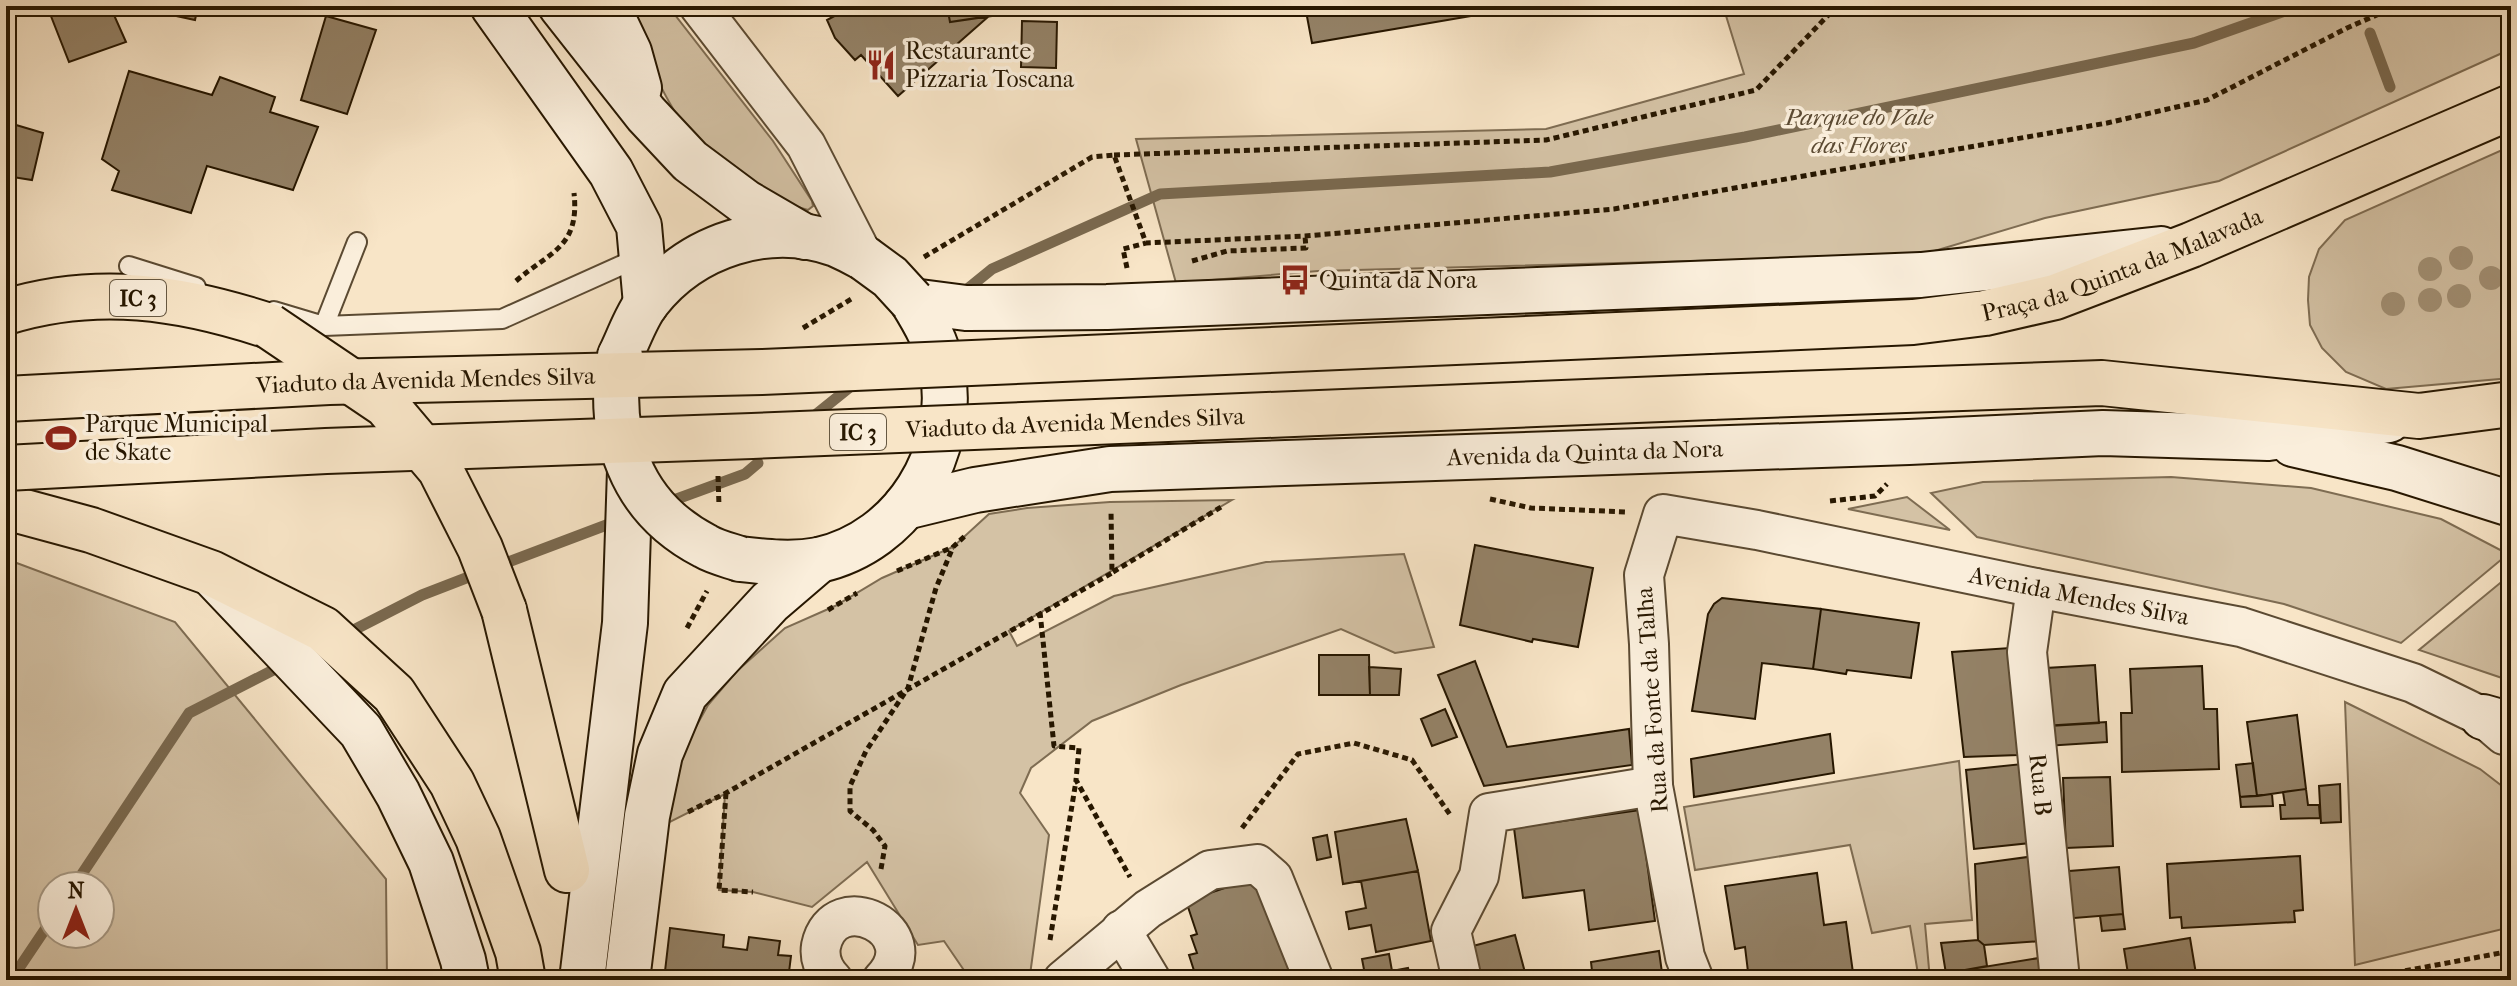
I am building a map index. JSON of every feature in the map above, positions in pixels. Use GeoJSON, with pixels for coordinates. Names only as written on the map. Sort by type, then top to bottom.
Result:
{"type":"FeatureCollection","features":[{"type":"Feature","properties":{"kind":"main road"},"geometry":{"type":"LineString","coordinates":[[493,6],[611,172],[639,226],[646,304]]}},
{"type":"Feature","properties":{"kind":"main road"},"geometry":{"type":"LineString","coordinates":[[561,6],[646,114],[690,161],[745,202],[805,237]]}},
{"type":"Feature","properties":{"kind":"main road"},"geometry":{"type":"LineString","coordinates":[[607,6],[629,52],[646,114]]}},
{"type":"Feature","properties":{"kind":"main road","name":"Praça da Quinta da Malavada"},"geometry":{"type":"LineString","coordinates":[[1709,331],[1913,322],[1985,313],[2055,297],[2191,245],[2511,107]]}},
{"type":"Feature","properties":{"kind":"main road"},"geometry":{"type":"LineString","coordinates":[[775,235],[805,237],[835,244],[864,258],[890,277],[912,301],[931,332],[942,366],[945,396],[943,426],[936,455],[923,482],[905,507],[866,540],[819,560],[779,564],[740,559],[706,547],[675,527],[650,500],[630,470],[620,442],[615,414],[615,384],[620,356],[646,304],[666,281],[689,262],[716,248],[745,239],[775,235]]}},
{"type":"Feature","properties":{"kind":"main road"},"geometry":{"type":"LineString","coordinates":[[912,301],[966,308],[1075,308],[1921,275],[2191,245]]}},
{"type":"Feature","properties":{"kind":"main road","name":"IC 3"},"geometry":{"type":"LineString","coordinates":[[6,312],[87,296],[167,299],[222,311],[269,326],[386,405],[440,469],[480,548],[504,610],[582,868]]}},
{"type":"Feature","properties":{"kind":"main road"},"geometry":{"type":"LineString","coordinates":[[269,326],[410,364],[483,368],[553,365],[620,356]]}},
{"type":"Feature","properties":{"kind":"main road","name":"Viaduto da Avenida Mendes Silva"},"geometry":{"type":"LineString","coordinates":[[6,399],[329,382],[762,372],[1709,331]]}},
{"type":"Feature","properties":{"kind":"main road","name":"Viaduto da Avenida Mendes Silva"},"geometry":{"type":"LineString","coordinates":[[6,468],[326,451],[2102,383],[2419,416]]}},
{"type":"Feature","properties":{"kind":"main road"},"geometry":{"type":"LineString","coordinates":[[2268,438],[2511,404]]}},
{"type":"Feature","properties":{"kind":"main road","name":"Avenida da Quinta da Nora"},"geometry":{"type":"LineString","coordinates":[[905,507],[975,490],[1110,469],[2103,433],[2268,438]]}},
{"type":"Feature","properties":{"kind":"main road"},"geometry":{"type":"LineString","coordinates":[[2268,438],[2397,468],[2511,504]]}},
{"type":"Feature","properties":{"kind":"main road"},"geometry":{"type":"LineString","coordinates":[[582,980],[582,868],[625,623],[630,470]]}},
{"type":"Feature","properties":{"kind":"main road"},"geometry":{"type":"LineString","coordinates":[[6,507],[91,530],[211,573],[323,629],[394,694],[452,783],[478,838],[520,966]]}},
{"type":"Feature","properties":{"kind":"main road"},"geometry":{"type":"LineString","coordinates":[[627,980],[647,816],[660,754],[685,694],[770,602],[819,560]]}},
{"type":"Feature","properties":{"kind":"main road"},"geometry":{"type":"LineString","coordinates":[[211,573],[361,731],[398,794],[431,862],[465,970]]}},
{"type":"Feature","properties":{"kind":"street"},"geometry":{"type":"LineString","coordinates":[[699,6],[806,145],[864,258]]}},
{"type":"Feature","properties":{"kind":"street","name":"Avenida Mendes Silva"},"geometry":{"type":"LineString","coordinates":[[1663,514],[2241,627],[2413,683],[2502,727]]}},
{"type":"Feature","properties":{"kind":"street","name":"Rua da Fonte da Talha"},"geometry":{"type":"LineString","coordinates":[[1663,514],[1644,575],[1653,786],[1685,957],[1694,980]]}},
{"type":"Feature","properties":{"kind":"street","name":"Rua B"},"geometry":{"type":"LineString","coordinates":[[2036,588],[2027,652],[2060,980]]}},
{"type":"Feature","properties":{"kind":"street"},"geometry":{"type":"LineString","coordinates":[[1462,980],[1451,931],[1479,876],[1489,813],[1653,786]]}},
{"type":"Feature","properties":{"kind":"street"},"geometry":{"type":"LineString","coordinates":[[1056,965],[1135,920],[1210,870],[1257,864],[1273,878],[1314,980]]}},
{"type":"Feature","properties":{"kind":"street"},"geometry":{"type":"LineString","coordinates":[[833,980],[823,966],[822,944],[833,925],[854,916],[877,921],[893,940],[893,963],[882,980]]}},
{"type":"Feature","properties":{"kind":"street"},"geometry":{"type":"LineString","coordinates":[[1135,920],[1151,980]]}},
{"type":"Feature","properties":{"kind":"lane"},"geometry":{"type":"LineString","coordinates":[[324,326],[357,242]]}},
{"type":"Feature","properties":{"kind":"lane"},"geometry":{"type":"LineString","coordinates":[[129,266],[324,326],[502,319],[643,256]]}},
{"type":"Feature","properties":{"kind":"path"},"geometry":{"type":"LineString","coordinates":[[1114,155],[1546,140],[1756,90],[1837,6]]}},
{"type":"Feature","properties":{"kind":"path"},"geometry":{"type":"LineString","coordinates":[[1129,276],[1123,249],[1146,243],[1305,236],[1614,209],[2107,123],[2207,100],[2347,28],[2397,6]]}},
{"type":"Feature","properties":{"kind":"path"},"geometry":{"type":"LineString","coordinates":[[1123,179],[1146,243]]}},
{"type":"Feature","properties":{"kind":"path"},"geometry":{"type":"LineString","coordinates":[[509,286],[550,257],[565,242],[574,221],[573,187]]}},
{"type":"Feature","properties":{"kind":"path"},"geometry":{"type":"LineString","coordinates":[[717,463],[720,515]]}},
{"type":"Feature","properties":{"kind":"path"},"geometry":{"type":"LineString","coordinates":[[1830,501],[1875,496],[1888,484]]}},
{"type":"Feature","properties":{"kind":"path"},"geometry":{"type":"LineString","coordinates":[[1484,498],[1531,508],[1663,514]]}},
{"type":"Feature","properties":{"kind":"path"},"geometry":{"type":"LineString","coordinates":[[687,813],[1112,573],[1232,500]]}},
{"type":"Feature","properties":{"kind":"path"},"geometry":{"type":"LineString","coordinates":[[1110,502],[1112,573]]}},
{"type":"Feature","properties":{"kind":"path"},"geometry":{"type":"LineString","coordinates":[[896,572],[953,547],[971,531]]}},
{"type":"Feature","properties":{"kind":"path"},"geometry":{"type":"LineString","coordinates":[[881,869],[885,846],[873,830],[850,811],[850,786],[866,751],[908,688],[936,588],[953,547]]}},
{"type":"Feature","properties":{"kind":"path"},"geometry":{"type":"LineString","coordinates":[[823,612],[869,586]]}},
{"type":"Feature","properties":{"kind":"path"},"geometry":{"type":"LineString","coordinates":[[1040,612],[1054,746],[1079,748],[1056,965]]}},
{"type":"Feature","properties":{"kind":"path"},"geometry":{"type":"LineString","coordinates":[[1210,870],[1298,754],[1354,743],[1412,760],[1452,818]]}},
{"type":"Feature","properties":{"kind":"path"},"geometry":{"type":"LineString","coordinates":[[1076,780],[1135,920]]}},
{"type":"Feature","properties":{"kind":"path"},"geometry":{"type":"LineString","coordinates":[[726,793],[719,890],[753,892]]}},
{"type":"Feature","properties":{"kind":"path"},"geometry":{"type":"LineString","coordinates":[[2356,980],[2511,951]]}},
{"type":"Feature","properties":{"kind":"green space"},"geometry":{"type":"Polygon","coordinates":[[[623,6],[668,6],[773,141],[813,206],[808,210],[792,205],[754,187],[689,130],[665,95],[623,6]]]}},
{"type":"Feature","properties":{"kind":"green space","name":"Parque do Vale das Flores"},"geometry":{"type":"Polygon","coordinates":[[[1723,6],[2511,6],[2511,49],[2219,181],[2045,218],[1921,255],[1318,271],[1176,283],[1136,139],[1546,129],[1744,74],[1723,6]]]}},
{"type":"Feature","properties":{"kind":"green space"},"geometry":{"type":"Polygon","coordinates":[[[2511,146],[2511,378],[2386,389],[2346,372],[2322,348],[2310,325],[2309,277],[2319,249],[2345,220],[2511,146]]]}},
{"type":"Feature","properties":{"kind":"green space"},"geometry":{"type":"Polygon","coordinates":[[[2171,477],[2311,488],[2441,519],[2508,554],[2401,643],[2284,604],[1977,537],[1931,493],[1983,482],[2171,477]]]}},
{"type":"Feature","properties":{"kind":"green space"},"geometry":{"type":"Polygon","coordinates":[[[1907,497],[1950,530],[1848,509],[1907,497]]]}},
{"type":"Feature","properties":{"kind":"green space"},"geometry":{"type":"Polygon","coordinates":[[[1232,500],[1009,631],[1017,646],[1114,596],[1266,562],[1404,554],[1434,647],[1395,653],[1341,629],[1181,685],[1092,721],[1031,768],[1020,793],[1049,835],[1030,975],[970,979],[944,941],[918,945],[867,862],[812,907],[753,892],[719,890],[725,794],[662,826],[678,759],[708,705],[737,671],[785,628],[835,606],[882,578],[953,547],[989,514],[1110,502],[1232,500]]]}},
{"type":"Feature","properties":{"kind":"green space"},"geometry":{"type":"Polygon","coordinates":[[[6,559],[175,622],[386,879],[387,980],[6,980],[6,559]]]}},
{"type":"Feature","properties":{"kind":"green space"},"geometry":{"type":"Polygon","coordinates":[[[2511,574],[2511,681],[2419,650],[2511,574]]]}},
{"type":"Feature","properties":{"kind":"green space"},"geometry":{"type":"Polygon","coordinates":[[[2345,702],[2480,769],[2511,793],[2511,927],[2355,965],[2345,702]]]}},
{"type":"Feature","properties":{"kind":"green space"},"geometry":{"type":"Polygon","coordinates":[[[1959,761],[1972,920],[1925,924],[1930,980],[1919,980],[1910,926],[1872,933],[1850,845],[1695,870],[1684,807],[1959,761]]]}},
{"type":"Feature","properties":{"kind":"building"},"geometry":{"type":"Polygon","coordinates":[[[47,6],[110,6],[126,42],[69,62],[47,6]]]}},
{"type":"Feature","properties":{"kind":"building"},"geometry":{"type":"Polygon","coordinates":[[[155,6],[198,6],[195,20],[153,11],[155,6]]]}},
{"type":"Feature","properties":{"kind":"building"},"geometry":{"type":"Polygon","coordinates":[[[853,6],[947,6],[950,22],[989,16],[898,96],[861,55],[855,60],[835,38],[827,20],[853,6]]]}},
{"type":"Feature","properties":{"kind":"building"},"geometry":{"type":"Polygon","coordinates":[[[947,6],[1062,6],[950,22],[947,6]]]}},
{"type":"Feature","properties":{"kind":"building"},"geometry":{"type":"Polygon","coordinates":[[[1305,6],[1517,6],[1518,8],[1312,43],[1305,6]]]}},
{"type":"Feature","properties":{"kind":"building"},"geometry":{"type":"Polygon","coordinates":[[[326,16],[376,30],[347,114],[301,100],[326,16]]]}},
{"type":"Feature","properties":{"kind":"building"},"geometry":{"type":"Polygon","coordinates":[[[1022,21],[1057,22],[1056,68],[1021,67],[1022,21]]]}},
{"type":"Feature","properties":{"kind":"building"},"geometry":{"type":"Polygon","coordinates":[[[129,71],[212,95],[220,77],[275,97],[270,112],[318,127],[293,190],[207,166],[191,213],[112,190],[119,171],[102,159],[129,71]]]}},
{"type":"Feature","properties":{"kind":"building"},"geometry":{"type":"Polygon","coordinates":[[[6,122],[43,133],[32,180],[6,176],[6,122]]]}},
{"type":"Feature","properties":{"kind":"building"},"geometry":{"type":"Polygon","coordinates":[[[1475,545],[1593,568],[1578,647],[1533,639],[1532,642],[1460,625],[1475,545]]]}},
{"type":"Feature","properties":{"kind":"building"},"geometry":{"type":"Polygon","coordinates":[[[1722,598],[1821,609],[1813,669],[1762,663],[1755,719],[1692,711],[1708,614],[1722,598]]]}},
{"type":"Feature","properties":{"kind":"building"},"geometry":{"type":"Polygon","coordinates":[[[1821,609],[1919,623],[1911,678],[1813,669],[1821,609]]]}},
{"type":"Feature","properties":{"kind":"building"},"geometry":{"type":"Polygon","coordinates":[[[2010,648],[2018,755],[1964,757],[1952,652],[2010,648]]]}},
{"type":"Feature","properties":{"kind":"building"},"geometry":{"type":"Polygon","coordinates":[[[1319,655],[1369,655],[1370,695],[1319,695],[1319,655]]]}},
{"type":"Feature","properties":{"kind":"building"},"geometry":{"type":"Polygon","coordinates":[[[1475,661],[1507,747],[1629,729],[1632,765],[1484,786],[1438,675],[1475,661]]]}},
{"type":"Feature","properties":{"kind":"building"},"geometry":{"type":"Polygon","coordinates":[[[2095,665],[2099,723],[2050,726],[2046,668],[2095,665]]]}},
{"type":"Feature","properties":{"kind":"building"},"geometry":{"type":"Polygon","coordinates":[[[2202,666],[2204,709],[2217,709],[2219,769],[2122,772],[2121,713],[2132,713],[2130,669],[2202,666]]]}},
{"type":"Feature","properties":{"kind":"building"},"geometry":{"type":"Polygon","coordinates":[[[1369,667],[1401,669],[1399,695],[1370,695],[1369,667]]]}},
{"type":"Feature","properties":{"kind":"building"},"geometry":{"type":"Polygon","coordinates":[[[1445,709],[1457,737],[1432,746],[1421,719],[1445,709]]]}},
{"type":"Feature","properties":{"kind":"building"},"geometry":{"type":"Polygon","coordinates":[[[2297,715],[2306,789],[2257,796],[2247,722],[2297,715]]]}},
{"type":"Feature","properties":{"kind":"building"},"geometry":{"type":"Polygon","coordinates":[[[2106,722],[2107,742],[2045,746],[2043,726],[2106,722]]]}},
{"type":"Feature","properties":{"kind":"building"},"geometry":{"type":"Polygon","coordinates":[[[1830,734],[1834,773],[1694,797],[1691,759],[1830,734]]]}},
{"type":"Feature","properties":{"kind":"building"},"geometry":{"type":"Polygon","coordinates":[[[2253,763],[2257,796],[2240,797],[2236,765],[2253,763]]]}},
{"type":"Feature","properties":{"kind":"building"},"geometry":{"type":"Polygon","coordinates":[[[2022,764],[2030,843],[1974,849],[1966,770],[2022,764]]]}},
{"type":"Feature","properties":{"kind":"building"},"geometry":{"type":"Polygon","coordinates":[[[2110,777],[2113,846],[2066,848],[2063,778],[2110,777]]]}},
{"type":"Feature","properties":{"kind":"building"},"geometry":{"type":"Polygon","coordinates":[[[2340,784],[2341,822],[2321,823],[2319,786],[2340,784]]]}},
{"type":"Feature","properties":{"kind":"building"},"geometry":{"type":"Polygon","coordinates":[[[2306,789],[2308,805],[2319,805],[2320,818],[2281,819],[2280,805],[2285,805],[2283,792],[2306,789]]]}},
{"type":"Feature","properties":{"kind":"building"},"geometry":{"type":"Polygon","coordinates":[[[2272,794],[2273,806],[2241,807],[2240,797],[2272,794]]]}},
{"type":"Feature","properties":{"kind":"building"},"geometry":{"type":"Polygon","coordinates":[[[1640,810],[1655,921],[1589,930],[1584,890],[1523,898],[1514,828],[1640,810]]]}},
{"type":"Feature","properties":{"kind":"building"},"geometry":{"type":"Polygon","coordinates":[[[1406,819],[1418,871],[1343,884],[1335,832],[1406,819]]]}},
{"type":"Feature","properties":{"kind":"building"},"geometry":{"type":"Polygon","coordinates":[[[1327,835],[1331,857],[1317,860],[1313,838],[1327,835]]]}},
{"type":"Feature","properties":{"kind":"building"},"geometry":{"type":"Polygon","coordinates":[[[2035,856],[2041,941],[1984,945],[1978,940],[1975,864],[2035,856]]]}},
{"type":"Feature","properties":{"kind":"building"},"geometry":{"type":"Polygon","coordinates":[[[2300,856],[2303,910],[2294,911],[2295,922],[2182,928],[2181,917],[2170,918],[2167,864],[2300,856]]]}},
{"type":"Feature","properties":{"kind":"building"},"geometry":{"type":"Polygon","coordinates":[[[2119,867],[2123,914],[2062,919],[2057,872],[2119,867]]]}},
{"type":"Feature","properties":{"kind":"building"},"geometry":{"type":"Polygon","coordinates":[[[1418,871],[1431,941],[1376,952],[1371,925],[1349,929],[1346,912],[1366,908],[1361,881],[1418,871]]]}},
{"type":"Feature","properties":{"kind":"building"},"geometry":{"type":"Polygon","coordinates":[[[1817,873],[1824,925],[1846,922],[1854,980],[1749,980],[1745,947],[1735,949],[1725,886],[1817,873]]]}},
{"type":"Feature","properties":{"kind":"building"},"geometry":{"type":"Polygon","coordinates":[[[1260,876],[1296,980],[1197,980],[1189,955],[1197,953],[1191,936],[1197,934],[1186,901],[1260,876]]]}},
{"type":"Feature","properties":{"kind":"building"},"geometry":{"type":"Polygon","coordinates":[[[2123,914],[2125,929],[2102,931],[2100,916],[2123,914]]]}},
{"type":"Feature","properties":{"kind":"building"},"geometry":{"type":"Polygon","coordinates":[[[670,928],[724,935],[723,947],[747,950],[749,937],[780,941],[778,955],[791,956],[788,980],[664,980],[670,928]]]}},
{"type":"Feature","properties":{"kind":"building"},"geometry":{"type":"Polygon","coordinates":[[[1515,935],[1527,980],[1478,980],[1469,947],[1515,935]]]}},
{"type":"Feature","properties":{"kind":"building"},"geometry":{"type":"Polygon","coordinates":[[[2190,938],[2197,980],[2129,980],[2124,949],[2190,938]]]}},
{"type":"Feature","properties":{"kind":"building"},"geometry":{"type":"Polygon","coordinates":[[[1978,940],[1984,945],[1987,966],[1959,971],[1960,980],[1947,980],[1941,943],[1978,940]]]}},
{"type":"Feature","properties":{"kind":"building"},"geometry":{"type":"Polygon","coordinates":[[[1659,951],[1663,980],[1593,980],[1591,962],[1659,951]]]}},
{"type":"Feature","properties":{"kind":"building"},"geometry":{"type":"Polygon","coordinates":[[[1389,954],[1392,971],[1408,968],[1411,980],[1366,980],[1362,959],[1389,954]]]}},
{"type":"Feature","properties":{"kind":"building"},"geometry":{"type":"Polygon","coordinates":[[[2045,957],[2048,980],[1960,980],[1959,971],[2045,957]]]}},
{"type":"Feature","properties":{"kind":"waterway"},"geometry":{"type":"LineString","coordinates":[[960,295],[992,269],[1160,194],[1550,172],[1745,137],[2194,43],[2299,6]]}},
{"type":"Feature","properties":{"kind":"waterway"},"geometry":{"type":"LineString","coordinates":[[2370,33],[2390,87]]}},
{"type":"Feature","properties":{"kind":"waterway"},"geometry":{"type":"LineString","coordinates":[[809,420],[855,383]]}},
{"type":"Feature","properties":{"kind":"waterway"},"geometry":{"type":"LineString","coordinates":[[663,504],[745,474],[758,463]]}},
{"type":"Feature","properties":{"kind":"waterway"},"geometry":{"type":"LineString","coordinates":[[495,567],[617,521]]}},
{"type":"Feature","properties":{"kind":"waterway"},"geometry":{"type":"LineString","coordinates":[[342,636],[422,595],[479,573]]}},
{"type":"Feature","properties":{"kind":"waterway"},"geometry":{"type":"LineString","coordinates":[[85,870],[189,713],[283,665]]}},
{"type":"Feature","properties":{"kind":"waterway"},"geometry":{"type":"LineString","coordinates":[[11,980],[36,943]]}},
{"type":"Feature","properties":{"kind":"place","name":"Restaurante Pizzaria Toscana"},"geometry":{"type":"Point","coordinates":[881,65]}},
{"type":"Feature","properties":{"kind":"place","name":"Quinta da Nora"},"geometry":{"type":"Point","coordinates":[1295,280]}},
{"type":"Feature","properties":{"kind":"place","name":"Parque Municipal de Skate"},"geometry":{"type":"Point","coordinates":[61,438]}}]}
